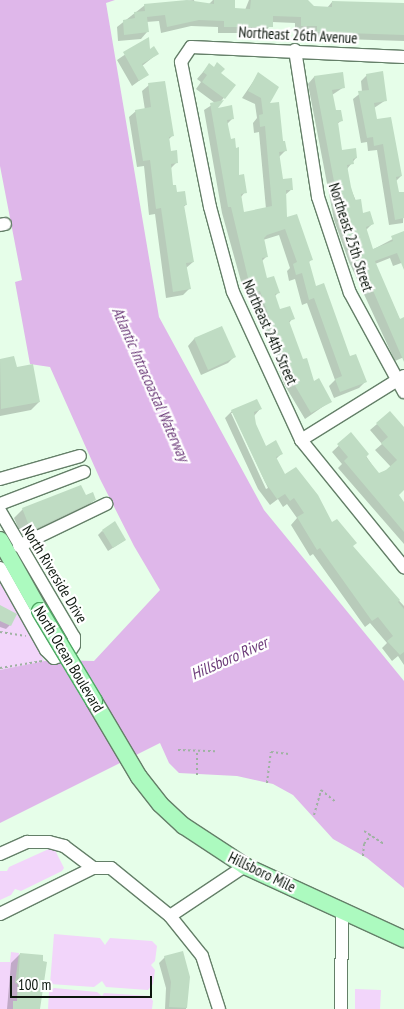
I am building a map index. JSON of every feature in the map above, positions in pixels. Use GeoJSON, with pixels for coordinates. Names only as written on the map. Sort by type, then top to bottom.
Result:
{"type":"FeatureCollection","features":[{"type":"Feature","properties":{"kind":"main road","name":"North Ocean Boulevard"},"geometry":{"type":"LineString","coordinates":[[0,540],[139,777]]}},
{"type":"Feature","properties":{"kind":"main road","name":"Hillsboro Mile"},"geometry":{"type":"LineString","coordinates":[[139,777],[160,804],[184,826],[245,866],[404,939]]}},
{"type":"Feature","properties":{"kind":"street","name":"Northeast 26th Avenue"},"geometry":{"type":"LineString","coordinates":[[191,47],[295,50],[404,57]]}},
{"type":"Feature","properties":{"kind":"street","name":"Northeast 24th Street"},"geometry":{"type":"LineString","coordinates":[[191,47],[181,62],[210,207],[232,292],[302,440],[404,567]]}},
{"type":"Feature","properties":{"kind":"street","name":"Northeast 25th Street"},"geometry":{"type":"LineString","coordinates":[[295,50],[318,197],[350,293],[400,379],[404,392]]}},
{"type":"Feature","properties":{"kind":"street"},"geometry":{"type":"LineString","coordinates":[[302,440],[400,379]]}},
{"type":"Feature","properties":{"kind":"street"},"geometry":{"type":"LineString","coordinates":[[0,479],[80,456]]}},
{"type":"Feature","properties":{"kind":"street"},"geometry":{"type":"LineString","coordinates":[[0,504],[84,472]]}},
{"type":"Feature","properties":{"kind":"street"},"geometry":{"type":"LineString","coordinates":[[19,546],[106,504]]}},
{"type":"Feature","properties":{"kind":"street","name":"North Riverside Drive"},"geometry":{"type":"LineString","coordinates":[[0,511],[74,638],[72,649],[58,658],[46,650],[0,568]]}},
{"type":"Feature","properties":{"kind":"street"},"geometry":{"type":"LineString","coordinates":[[0,854],[27,842],[49,842],[64,846],[93,868]]}},
{"type":"Feature","properties":{"kind":"street"},"geometry":{"type":"LineString","coordinates":[[170,916],[245,866]]}},
{"type":"Feature","properties":{"kind":"street"},"geometry":{"type":"LineString","coordinates":[[0,914],[93,868],[111,868],[170,916],[202,956],[219,1009]]}},
{"type":"Feature","properties":{"kind":"street"},"geometry":{"type":"LineString","coordinates":[[341,1009],[342,911]]}},
{"type":"Feature","properties":{"kind":"path"},"geometry":{"type":"LineString","coordinates":[[0,632],[29,635]]}},
{"type":"Feature","properties":{"kind":"path"},"geometry":{"type":"LineString","coordinates":[[0,668],[42,661],[44,657]]}},
{"type":"Feature","properties":{"kind":"path"},"geometry":{"type":"LineString","coordinates":[[178,750],[215,751]]}},
{"type":"Feature","properties":{"kind":"path"},"geometry":{"type":"LineString","coordinates":[[197,751],[197,776]]}},
{"type":"Feature","properties":{"kind":"path"},"geometry":{"type":"LineString","coordinates":[[267,782],[271,752],[289,754]]}},
{"type":"Feature","properties":{"kind":"path"},"geometry":{"type":"LineString","coordinates":[[314,815],[320,790],[336,802]]}},
{"type":"Feature","properties":{"kind":"path"},"geometry":{"type":"LineString","coordinates":[[364,831],[384,844]]}},
{"type":"Feature","properties":{"kind":"path"},"geometry":{"type":"LineString","coordinates":[[363,856],[364,844],[371,835]]}},
{"type":"Feature","properties":{"kind":"shaded area"},"geometry":{"type":"Polygon","coordinates":[[[0,582],[45,662],[0,670],[0,582]]]}},
{"type":"Feature","properties":{"kind":"shaded area"},"geometry":{"type":"Polygon","coordinates":[[[51,848],[55,850],[64,868],[62,871],[21,891],[15,889],[11,895],[0,900],[0,871],[7,871],[9,867],[51,848]]]}},
{"type":"Feature","properties":{"kind":"shaded area"},"geometry":{"type":"Polygon","coordinates":[[[54,934],[100,938],[105,945],[110,938],[152,941],[157,946],[155,961],[151,965],[155,970],[153,984],[148,990],[106,987],[102,981],[94,987],[50,984],[54,934]]]}},
{"type":"Feature","properties":{"kind":"shaded area"},"geometry":{"type":"Polygon","coordinates":[[[11,952],[19,953],[15,983],[18,984],[17,1001],[13,1001],[13,1009],[0,1009],[0,962],[10,962],[11,952]]]}},
{"type":"Feature","properties":{"kind":"shaded area"},"geometry":{"type":"Polygon","coordinates":[[[54,988],[97,992],[102,996],[104,993],[149,996],[153,1001],[152,1009],[48,1009],[49,992],[54,988]]]}},
{"type":"Feature","properties":{"kind":"shaded area"},"geometry":{"type":"Polygon","coordinates":[[[355,989],[381,990],[380,1009],[355,1009],[355,989]]]}},
{"type":"Feature","properties":{"kind":"water"},"geometry":{"type":"Polygon","coordinates":[[[0,0],[115,0],[106,3],[159,317],[264,510],[404,681],[404,888],[367,858],[333,839],[293,795],[273,784],[237,776],[179,773],[169,763],[160,743],[0,823],[0,670],[50,660],[94,661],[160,590],[134,546],[100,479],[50,367],[30,364],[15,282],[22,280],[0,166],[0,0]]]}},
{"type":"Feature","properties":{"kind":"building"},"geometry":{"type":"Polygon","coordinates":[[[187,0],[214,4],[214,0],[235,0],[235,8],[250,9],[251,0],[308,0],[314,6],[332,7],[332,1],[404,3],[404,35],[317,32],[317,26],[301,26],[301,17],[273,16],[273,27],[224,27],[224,21],[199,20],[167,27],[165,15],[147,17],[149,32],[124,35],[123,20],[135,18],[134,12],[145,11],[144,4],[187,0]]]}},
{"type":"Feature","properties":{"kind":"building"},"geometry":{"type":"Polygon","coordinates":[[[149,37],[150,49],[154,46],[159,54],[142,64],[149,75],[139,81],[123,52],[149,37]]]}},
{"type":"Feature","properties":{"kind":"building"},"geometry":{"type":"Polygon","coordinates":[[[217,62],[225,69],[221,73],[236,85],[225,99],[202,82],[207,75],[203,72],[209,63],[214,67],[217,62]]]}},
{"type":"Feature","properties":{"kind":"building"},"geometry":{"type":"Polygon","coordinates":[[[383,71],[387,101],[374,103],[377,119],[391,117],[402,176],[396,177],[399,192],[404,192],[404,218],[395,220],[383,144],[374,146],[373,137],[367,138],[358,91],[369,90],[366,74],[383,71]]]}},
{"type":"Feature","properties":{"kind":"building"},"geometry":{"type":"Polygon","coordinates":[[[258,72],[279,87],[270,103],[279,102],[283,141],[285,141],[287,151],[279,152],[283,179],[292,178],[293,190],[286,190],[287,217],[297,214],[313,260],[309,261],[316,286],[324,283],[350,356],[356,354],[367,382],[340,392],[335,379],[342,376],[314,298],[309,300],[302,273],[296,275],[293,264],[297,262],[285,229],[267,235],[264,238],[268,257],[262,258],[267,278],[274,276],[280,293],[275,294],[280,309],[290,306],[295,319],[289,321],[303,359],[307,358],[314,381],[319,378],[332,402],[311,413],[290,377],[260,291],[255,292],[248,278],[231,207],[228,207],[210,103],[224,100],[218,108],[232,105],[234,119],[227,120],[231,139],[235,138],[236,148],[239,147],[239,175],[244,174],[247,193],[241,194],[244,212],[272,206],[265,126],[260,127],[259,115],[263,114],[261,98],[248,91],[258,72]]]}},
{"type":"Feature","properties":{"kind":"building"},"geometry":{"type":"Polygon","coordinates":[[[343,72],[345,88],[332,90],[336,110],[341,110],[343,121],[338,122],[342,150],[356,148],[357,158],[353,159],[354,164],[347,165],[355,200],[361,199],[363,213],[370,211],[374,224],[366,227],[373,249],[393,241],[391,236],[404,231],[404,270],[397,253],[375,261],[400,319],[404,317],[404,362],[368,279],[364,280],[340,213],[314,76],[343,72]]]}},
{"type":"Feature","properties":{"kind":"building"},"geometry":{"type":"Polygon","coordinates":[[[165,81],[174,136],[169,137],[171,151],[177,150],[178,163],[171,164],[173,185],[176,185],[177,192],[185,191],[187,205],[184,205],[194,262],[186,263],[191,289],[173,292],[161,208],[156,209],[150,160],[143,161],[135,110],[151,107],[148,83],[165,81]]]}},
{"type":"Feature","properties":{"kind":"building"},"geometry":{"type":"Polygon","coordinates":[[[222,326],[236,357],[208,370],[194,338],[222,326]]]}},
{"type":"Feature","properties":{"kind":"building"},"geometry":{"type":"Polygon","coordinates":[[[14,356],[17,367],[33,364],[40,402],[1,409],[0,359],[14,356]]]}},
{"type":"Feature","properties":{"kind":"building"},"geometry":{"type":"Polygon","coordinates":[[[257,399],[262,409],[254,412],[256,424],[266,446],[276,440],[283,454],[276,457],[285,474],[296,467],[318,495],[332,522],[337,519],[357,543],[353,546],[400,600],[398,602],[404,609],[404,652],[400,655],[387,641],[393,636],[378,617],[372,621],[320,548],[317,550],[297,517],[304,513],[294,498],[290,501],[285,494],[277,499],[265,482],[231,410],[257,399]]]}},
{"type":"Feature","properties":{"kind":"building"},"geometry":{"type":"Polygon","coordinates":[[[390,411],[404,427],[404,490],[399,495],[404,502],[404,532],[344,461],[348,457],[337,444],[351,432],[369,454],[366,457],[379,473],[386,470],[397,460],[381,443],[388,437],[376,423],[390,411]]]}},
{"type":"Feature","properties":{"kind":"building"},"geometry":{"type":"Polygon","coordinates":[[[81,485],[86,495],[93,492],[96,500],[31,531],[22,508],[81,485]]]}},
{"type":"Feature","properties":{"kind":"building"},"geometry":{"type":"Polygon","coordinates":[[[115,521],[126,540],[113,548],[102,530],[115,521]]]}},
{"type":"Feature","properties":{"kind":"building"},"geometry":{"type":"Polygon","coordinates":[[[0,605],[17,614],[11,626],[0,621],[0,605]]]}},
{"type":"Feature","properties":{"kind":"building"},"geometry":{"type":"Polygon","coordinates":[[[183,951],[190,977],[187,1008],[169,1007],[171,982],[164,956],[183,951]]]}},
{"type":"Feature","properties":{"kind":"building"},"geometry":{"type":"Polygon","coordinates":[[[20,953],[43,955],[43,961],[47,962],[40,1009],[13,1009],[13,1001],[17,1001],[20,953]]]}},
{"type":"Feature","properties":{"kind":"water label","name":"Atlantic Intracoastal Waterway"},"geometry":{"type":"Point","coordinates":[151,384]}},
{"type":"Feature","properties":{"kind":"water label","name":"Hillsboro River"},"geometry":{"type":"Point","coordinates":[229,658]}}]}
